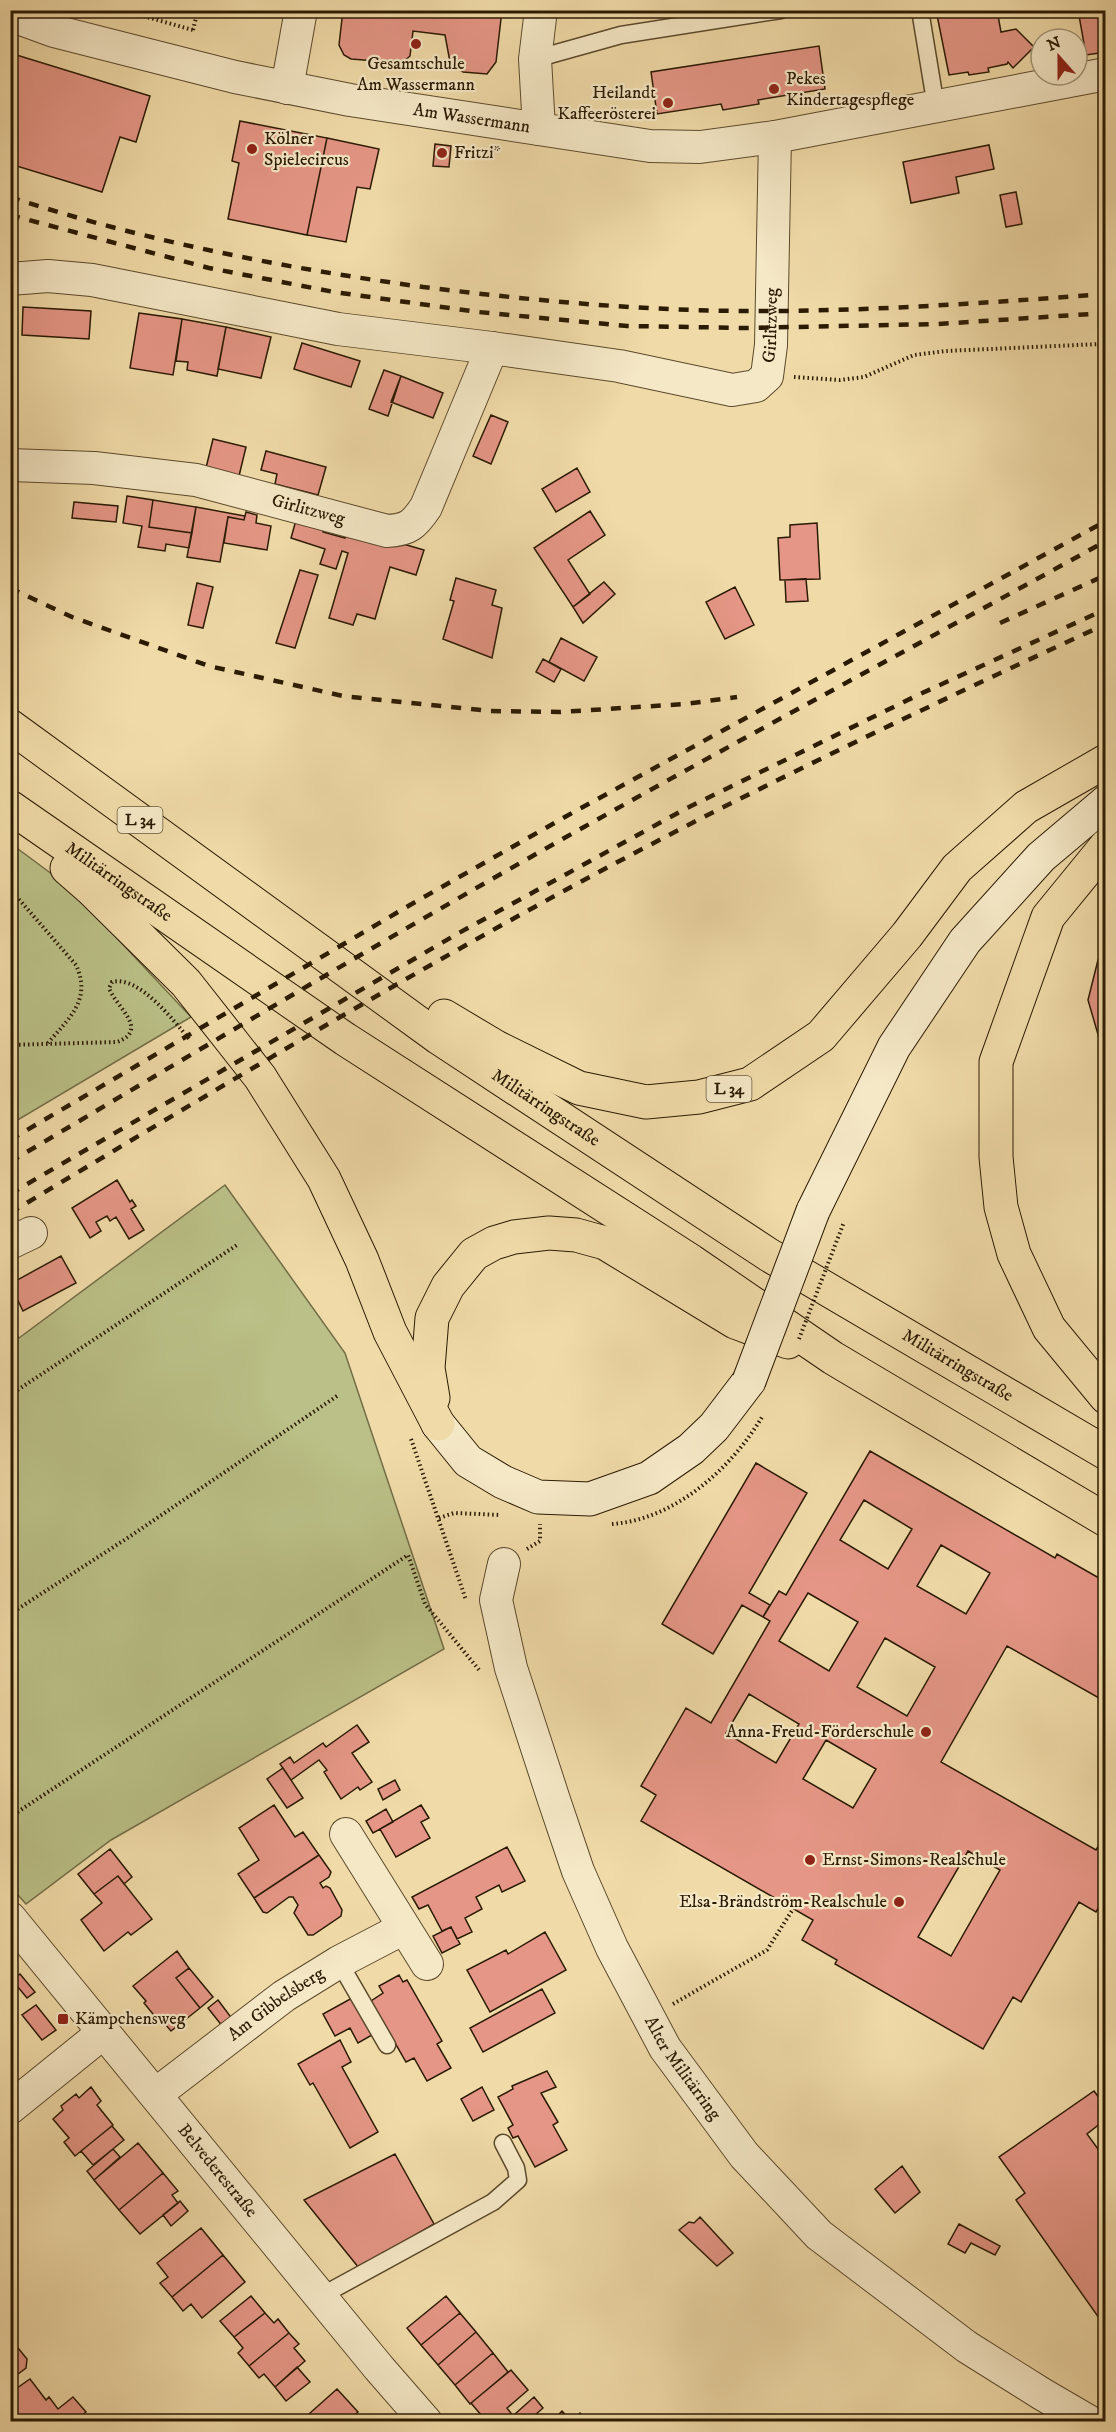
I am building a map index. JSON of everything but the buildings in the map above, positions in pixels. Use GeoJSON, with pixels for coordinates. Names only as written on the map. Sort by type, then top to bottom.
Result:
{"type":"FeatureCollection","features":[{"type":"Feature","properties":{"kind":"highway","name":"Militärringstraße"},"geometry":{"type":"LineString","coordinates":[[10,726],[439,1038],[769,1255],[1106,1453]]}},
{"type":"Feature","properties":{"kind":"highway","name":"L 34"},"geometry":{"type":"LineString","coordinates":[[269,914],[496,1047],[579,1088],[646,1102],[699,1097],[750,1084],[821,1036],[907,935],[957,868],[1026,807],[1106,761]]}},
{"type":"Feature","properties":{"kind":"highway","name":"Militärringstraße"},"geometry":{"type":"LineString","coordinates":[[10,807],[345,1038],[691,1261],[833,1358],[1106,1520]]}},
{"type":"Feature","properties":{"kind":"highway"},"geometry":{"type":"LineString","coordinates":[[10,820],[91,889],[186,983],[260,1077],[324,1179],[362,1260],[424,1431]]}},
{"type":"Feature","properties":{"kind":"highway"},"geometry":{"type":"LineString","coordinates":[[1106,846],[1048,917],[996,1062],[996,1157],[1001,1207],[1014,1254],[1049,1328],[1106,1397]]}},
{"type":"Feature","properties":{"kind":"highway"},"geometry":{"type":"LineString","coordinates":[[424,1431],[432,1318],[448,1286],[474,1254],[494,1243],[514,1237],[549,1233],[576,1235],[604,1243],[735,1322],[833,1358]]}},
{"type":"Feature","properties":{"kind":"main road"},"geometry":{"type":"LineString","coordinates":[[424,1431],[503,1482],[538,1497],[590,1498],[649,1478],[691,1449],[714,1427],[749,1381],[813,1211],[894,1047],[965,941],[1041,857],[1106,802]]}},
{"type":"Feature","properties":{"kind":"street"},"geometry":{"type":"LineString","coordinates":[[287,88],[301,10]]}},
{"type":"Feature","properties":{"kind":"street","name":"Am Wassermann"},"geometry":{"type":"LineString","coordinates":[[10,15],[57,21],[184,66],[350,100],[538,129],[535,59],[541,10]]}},
{"type":"Feature","properties":{"kind":"street"},"geometry":{"type":"LineString","coordinates":[[538,129],[650,146],[700,147],[775,137],[1106,74]]}},
{"type":"Feature","properties":{"kind":"street","name":"Girlitzweg"},"geometry":{"type":"LineString","coordinates":[[10,279],[48,276],[92,280],[338,329],[619,366],[732,390],[756,386],[766,376],[771,345],[775,137]]}},
{"type":"Feature","properties":{"kind":"street","name":"Girlitzweg"},"geometry":{"type":"LineString","coordinates":[[10,465],[94,468],[196,480],[387,531],[401,530],[416,522],[426,507],[492,348]]}},
{"type":"Feature","properties":{"kind":"street","name":"Alter Militärring"},"geometry":{"type":"LineString","coordinates":[[504,1564],[496,1600],[511,1668],[579,1871],[612,1948],[665,2048],[744,2155],[819,2235],[967,2347],[1041,2394],[1090,2421]]}},
{"type":"Feature","properties":{"kind":"street"},"geometry":{"type":"LineString","coordinates":[[346,1834],[427,1964]]}},
{"type":"Feature","properties":{"kind":"street","name":"Belvederestraße"},"geometry":{"type":"LineString","coordinates":[[10,1918],[426,2421]]}},
{"type":"Feature","properties":{"kind":"street","name":"Am Gibbelsberg"},"geometry":{"type":"LineString","coordinates":[[156,2094],[284,1996],[339,1962],[404,1928]]}},
{"type":"Feature","properties":{"kind":"street"},"geometry":{"type":"LineString","coordinates":[[10,2108],[104,2032]]}},
{"type":"Feature","properties":{"kind":"lane"},"geometry":{"type":"LineString","coordinates":[[535,59],[621,35],[781,10]]}},
{"type":"Feature","properties":{"kind":"lane"},"geometry":{"type":"LineString","coordinates":[[920,10],[936,106]]}},
{"type":"Feature","properties":{"kind":"lane"},"geometry":{"type":"LineString","coordinates":[[339,1962],[387,2045]]}},
{"type":"Feature","properties":{"kind":"lane"},"geometry":{"type":"LineString","coordinates":[[321,2296],[493,2202],[518,2180],[516,2168],[503,2143]]}},
{"type":"Feature","properties":{"kind":"path"},"geometry":{"type":"LineString","coordinates":[[122,10],[193,30]]}},
{"type":"Feature","properties":{"kind":"path"},"geometry":{"type":"LineString","coordinates":[[766,376],[840,380],[856,378],[914,355],[946,351],[1100,344],[1106,349]]}},
{"type":"Feature","properties":{"kind":"path"},"geometry":{"type":"LineString","coordinates":[[10,889],[76,965],[81,976],[83,986],[78,1005],[47,1044]]}},
{"type":"Feature","properties":{"kind":"path"},"geometry":{"type":"LineString","coordinates":[[10,1045],[117,1042],[126,1039],[131,1033],[132,1025],[110,988],[112,982],[120,980],[130,983],[156,1003],[195,1046]]}},
{"type":"Feature","properties":{"kind":"path"},"geometry":{"type":"LineString","coordinates":[[10,1395],[237,1245]]}},
{"type":"Feature","properties":{"kind":"path"},"geometry":{"type":"LineString","coordinates":[[10,1614],[338,1396]]}},
{"type":"Feature","properties":{"kind":"path"},"geometry":{"type":"LineString","coordinates":[[424,1431],[468,1605]]}},
{"type":"Feature","properties":{"kind":"path"},"geometry":{"type":"LineString","coordinates":[[540,1520],[540,1540]]}},
{"type":"Feature","properties":{"kind":"path"},"geometry":{"type":"LineString","coordinates":[[10,1817],[408,1555],[425,1604],[486,1677],[511,1668]]}},
{"type":"Feature","properties":{"kind":"path"},"geometry":{"type":"LineString","coordinates":[[670,2006],[767,1950],[793,1909]]}},
{"type":"Feature","properties":{"kind":"path"},"geometry":{"type":"LineString","coordinates":[[1099,2151],[1106,2146]]}},
{"type":"Feature","properties":{"kind":"green space"},"geometry":{"type":"Polygon","coordinates":[[[10,843],[68,886],[191,1017],[11,1124],[10,843]]]}},
{"type":"Feature","properties":{"kind":"green space"},"geometry":{"type":"Polygon","coordinates":[[[225,1185],[345,1353],[444,1649],[111,1840],[26,1904],[10,1886],[11,1327],[19,1338],[225,1185]]]}},
{"type":"Feature","properties":{"kind":"railway"},"geometry":{"type":"LineString","coordinates":[[10,197],[163,240],[267,262],[423,287],[541,300],[660,309],[785,311],[922,306],[1106,294]]}},
{"type":"Feature","properties":{"kind":"railway"},"geometry":{"type":"LineString","coordinates":[[10,215],[209,268],[334,292],[478,312],[627,326],[746,328],[938,324],[1106,313]]}},
{"type":"Feature","properties":{"kind":"railway"},"geometry":{"type":"LineString","coordinates":[[10,1140],[410,905],[572,813],[1106,521]]}},
{"type":"Feature","properties":{"kind":"railway"},"geometry":{"type":"LineString","coordinates":[[10,1162],[512,868],[1106,541]]}},
{"type":"Feature","properties":{"kind":"railway"},"geometry":{"type":"LineString","coordinates":[[1000,623],[1106,575]]}},
{"type":"Feature","properties":{"kind":"railway"},"geometry":{"type":"LineString","coordinates":[[10,588],[72,617],[209,666],[343,696],[490,711],[560,712],[685,704],[737,697]]}},
{"type":"Feature","properties":{"kind":"railway"},"geometry":{"type":"LineString","coordinates":[[10,1194],[457,934],[685,809],[918,695],[1106,609]]}},
{"type":"Feature","properties":{"kind":"railway"},"geometry":{"type":"LineString","coordinates":[[10,1213],[349,1012],[607,868],[847,746],[1106,624]]}},
{"type":"Feature","properties":{"kind":"place","name":"Gesamtschule Am Wassermann"},"geometry":{"type":"Point","coordinates":[416,44]}},
{"type":"Feature","properties":{"kind":"place","name":"Pekes Kindertagespflege"},"geometry":{"type":"Point","coordinates":[774,89]}},
{"type":"Feature","properties":{"kind":"place","name":"Heilandt Kaffeerösterei"},"geometry":{"type":"Point","coordinates":[668,103]}},
{"type":"Feature","properties":{"kind":"place","name":"Kölner Spielecircus"},"geometry":{"type":"Point","coordinates":[252,149]}},
{"type":"Feature","properties":{"kind":"place","name":"Fritzi*"},"geometry":{"type":"Point","coordinates":[442,153]}},
{"type":"Feature","properties":{"kind":"place","name":"Anna-Freud-Förderschule"},"geometry":{"type":"Point","coordinates":[926,1732]}},
{"type":"Feature","properties":{"kind":"place","name":"Ernst-Simons-Realschule"},"geometry":{"type":"Point","coordinates":[810,1860]}},
{"type":"Feature","properties":{"kind":"place","name":"Elsa-Brändström-Realschule"},"geometry":{"type":"Point","coordinates":[899,1902]}},
{"type":"Feature","properties":{"kind":"place","name":"Kämpchensweg"},"geometry":{"type":"Point","coordinates":[63,2019]}}]}
